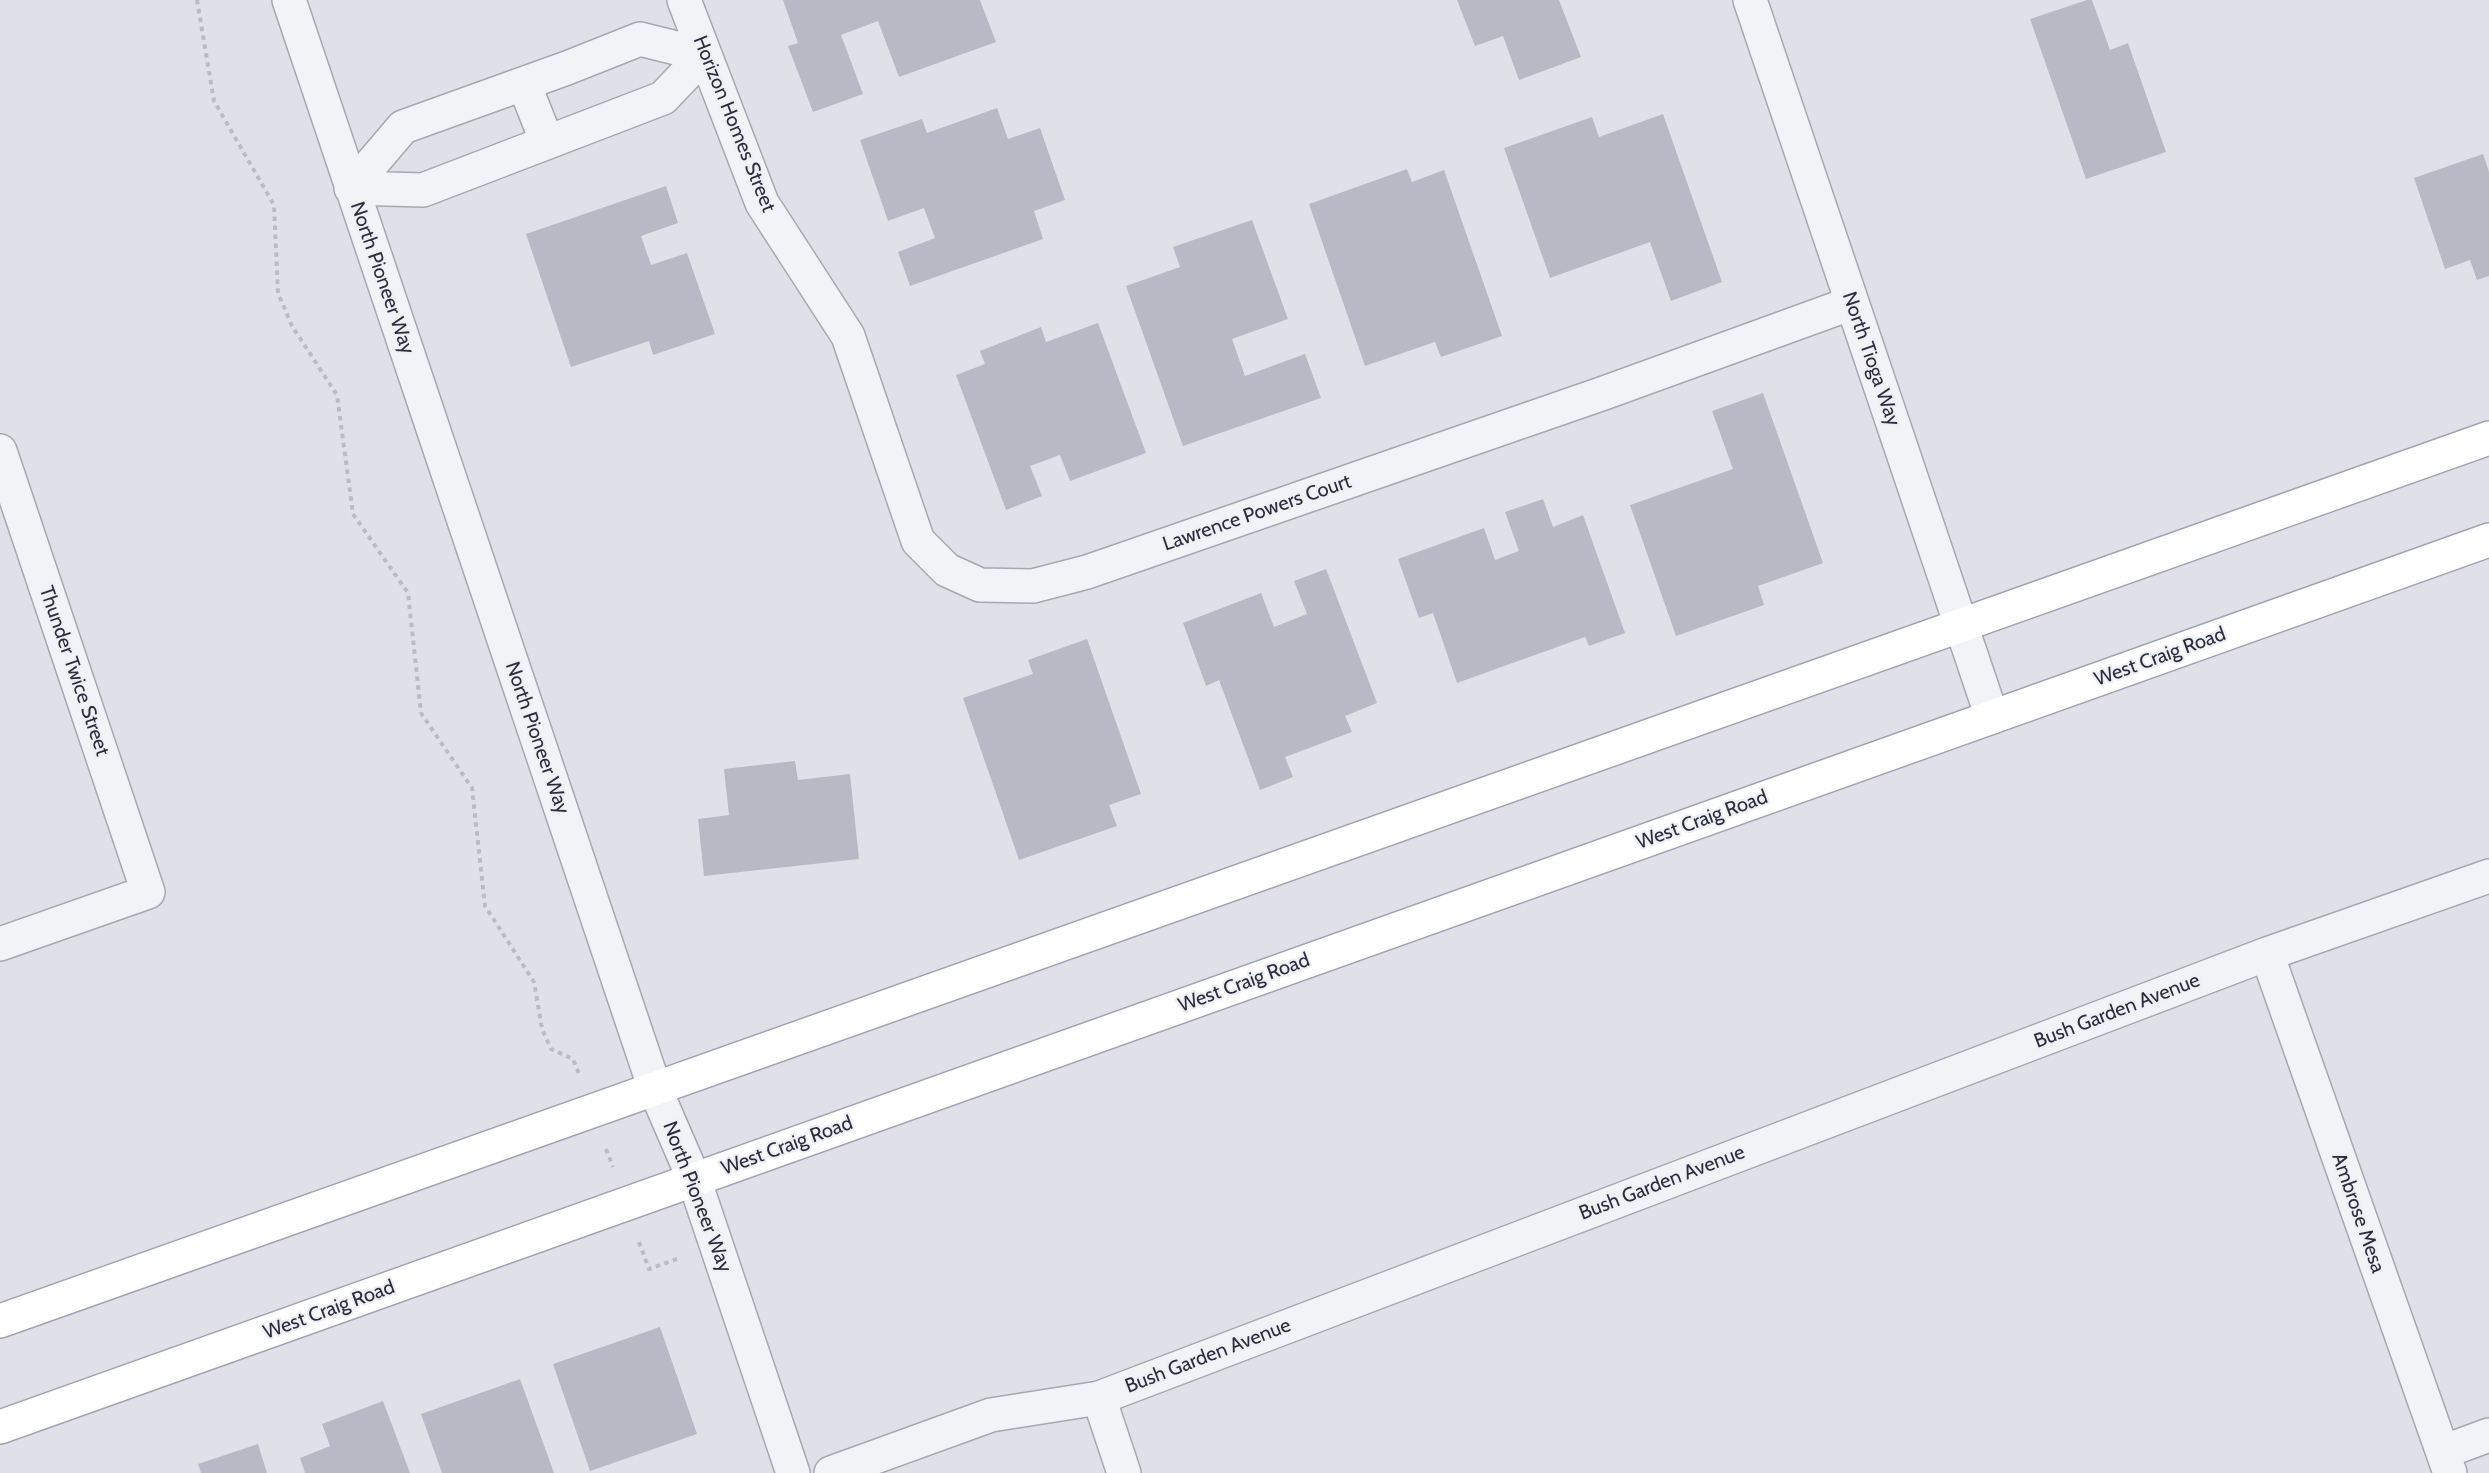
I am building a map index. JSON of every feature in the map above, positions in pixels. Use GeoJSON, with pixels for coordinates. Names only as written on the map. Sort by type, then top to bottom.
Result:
{"type":"FeatureCollection","features":[{"type":"Feature","properties":{"kind":"main road"},"geometry":{"type":"LineString","coordinates":[[0,1321],[2489,438]]}},
{"type":"Feature","properties":{"kind":"main road","name":"West Craig Road"},"geometry":{"type":"LineString","coordinates":[[0,1427],[2489,540]]}},
{"type":"Feature","properties":{"kind":"street","name":"North Pioneer Way"},"geometry":{"type":"LineString","coordinates":[[289,0],[655,1089],[694,1179],[793,1473]]}},
{"type":"Feature","properties":{"kind":"street","name":"Horizon Homes Street"},"geometry":{"type":"LineString","coordinates":[[684,0],[762,203],[848,336],[918,541]]}},
{"type":"Feature","properties":{"kind":"street","name":"North Tioga Way"},"geometry":{"type":"LineString","coordinates":[[1750,0],[1992,717]]}},
{"type":"Feature","properties":{"kind":"street"},"geometry":{"type":"LineString","coordinates":[[640,39],[704,54],[663,98],[423,190],[351,188],[403,127],[524,84],[640,39]]}},
{"type":"Feature","properties":{"kind":"street"},"geometry":{"type":"LineString","coordinates":[[524,84],[547,142]]}},
{"type":"Feature","properties":{"kind":"street","name":"Lawrence Powers Court"},"geometry":{"type":"LineString","coordinates":[[918,541],[947,570],[980,585],[1033,586],[1086,572],[1605,393],[1852,303]]}},
{"type":"Feature","properties":{"kind":"street","name":"Thunder Twice Street"},"geometry":{"type":"LineString","coordinates":[[0,451],[148,892],[0,944]]}},
{"type":"Feature","properties":{"kind":"street","name":"Bush Garden Avenue"},"geometry":{"type":"LineString","coordinates":[[831,1473],[991,1415],[1099,1398],[2267,954],[2489,876]]}},
{"type":"Feature","properties":{"kind":"street","name":"Ambrose Mesa"},"geometry":{"type":"LineString","coordinates":[[2267,954],[2446,1462]]}},
{"type":"Feature","properties":{"kind":"street"},"geometry":{"type":"LineString","coordinates":[[1099,1398],[1124,1473]]}},
{"type":"Feature","properties":{"kind":"street"},"geometry":{"type":"LineString","coordinates":[[2446,1462],[2489,1435]]}},
{"type":"Feature","properties":{"kind":"path"},"geometry":{"type":"LineString","coordinates":[[197,0],[214,101],[274,205],[278,293],[292,326],[337,395],[353,514],[408,593],[421,713],[472,788],[485,906],[534,982],[542,1029],[551,1049],[573,1059]]}},
{"type":"Feature","properties":{"kind":"building"},"geometry":{"type":"Polygon","coordinates":[[[783,0],[980,0],[996,42],[899,77],[878,21],[841,35],[863,94],[813,112],[788,46],[798,43],[783,0]]]}},
{"type":"Feature","properties":{"kind":"building"},"geometry":{"type":"Polygon","coordinates":[[[1457,0],[1559,0],[1581,57],[1519,80],[1503,36],[1475,46],[1457,0]]]}},
{"type":"Feature","properties":{"kind":"building"},"geometry":{"type":"Polygon","coordinates":[[[2092,0],[2110,50],[2128,43],[2166,152],[2086,179],[2030,19],[2092,0]]]}},
{"type":"Feature","properties":{"kind":"building"},"geometry":{"type":"Polygon","coordinates":[[[997,108],[1008,139],[1040,128],[1065,200],[1034,211],[1043,239],[910,286],[898,252],[935,238],[924,208],[888,221],[860,140],[922,119],[927,133],[997,108]]]}},
{"type":"Feature","properties":{"kind":"building"},"geometry":{"type":"Polygon","coordinates":[[[1663,114],[1722,282],[1671,301],[1650,242],[1550,278],[1504,148],[1592,117],[1599,137],[1663,114]]]}},
{"type":"Feature","properties":{"kind":"building"},"geometry":{"type":"Polygon","coordinates":[[[2483,154],[2489,172],[2489,276],[2477,280],[2470,260],[2445,269],[2414,178],[2483,154]]]}},
{"type":"Feature","properties":{"kind":"building"},"geometry":{"type":"Polygon","coordinates":[[[1407,169],[1412,182],[1444,170],[1502,336],[1441,357],[1435,342],[1365,366],[1309,204],[1407,169]]]}},
{"type":"Feature","properties":{"kind":"building"},"geometry":{"type":"Polygon","coordinates":[[[666,186],[678,223],[641,236],[651,265],[687,253],[715,334],[653,355],[649,341],[571,367],[526,234],[666,186]]]}},
{"type":"Feature","properties":{"kind":"building"},"geometry":{"type":"Polygon","coordinates":[[[1252,220],[1288,319],[1232,339],[1245,376],[1305,354],[1321,398],[1183,446],[1126,286],[1180,267],[1173,247],[1252,220]]]}},
{"type":"Feature","properties":{"kind":"building"},"geometry":{"type":"Polygon","coordinates":[[[1098,323],[1146,453],[1070,481],[1060,455],[1030,466],[1042,496],[1006,510],[956,375],[985,364],[980,351],[1041,327],[1046,342],[1098,323]]]}},
{"type":"Feature","properties":{"kind":"building"},"geometry":{"type":"Polygon","coordinates":[[[1763,393],[1823,563],[1758,586],[1764,605],[1676,636],[1630,505],[1733,469],[1712,411],[1763,393]]]}},
{"type":"Feature","properties":{"kind":"building"},"geometry":{"type":"Polygon","coordinates":[[[1543,499],[1553,527],[1583,515],[1625,633],[1589,646],[1585,637],[1457,683],[1433,613],[1419,618],[1398,559],[1484,528],[1495,560],[1519,551],[1505,512],[1543,499]]]}},
{"type":"Feature","properties":{"kind":"building"},"geometry":{"type":"Polygon","coordinates":[[[1326,569],[1377,703],[1345,716],[1352,732],[1285,757],[1293,777],[1260,790],[1219,680],[1206,686],[1183,623],[1261,593],[1274,627],[1307,614],[1294,581],[1326,569]]]}},
{"type":"Feature","properties":{"kind":"building"},"geometry":{"type":"Polygon","coordinates":[[[1087,639],[1141,794],[1109,805],[1117,826],[1019,860],[963,698],[1033,674],[1028,660],[1087,639]]]}},
{"type":"Feature","properties":{"kind":"building"},"geometry":{"type":"Polygon","coordinates":[[[795,761],[798,780],[850,774],[859,859],[704,876],[698,819],[729,815],[724,769],[795,761]]]}},
{"type":"Feature","properties":{"kind":"building"},"geometry":{"type":"Polygon","coordinates":[[[660,1327],[697,1434],[590,1471],[553,1364],[660,1327]]]}},
{"type":"Feature","properties":{"kind":"building"},"geometry":{"type":"Polygon","coordinates":[[[520,1379],[554,1473],[442,1473],[421,1414],[520,1379]]]}},
{"type":"Feature","properties":{"kind":"building"},"geometry":{"type":"Polygon","coordinates":[[[383,1401],[410,1473],[305,1473],[300,1458],[330,1446],[322,1424],[383,1401]]]}},
{"type":"Feature","properties":{"kind":"building"},"geometry":{"type":"Polygon","coordinates":[[[258,1444],[267,1473],[201,1473],[198,1464],[258,1444]]]}}]}
